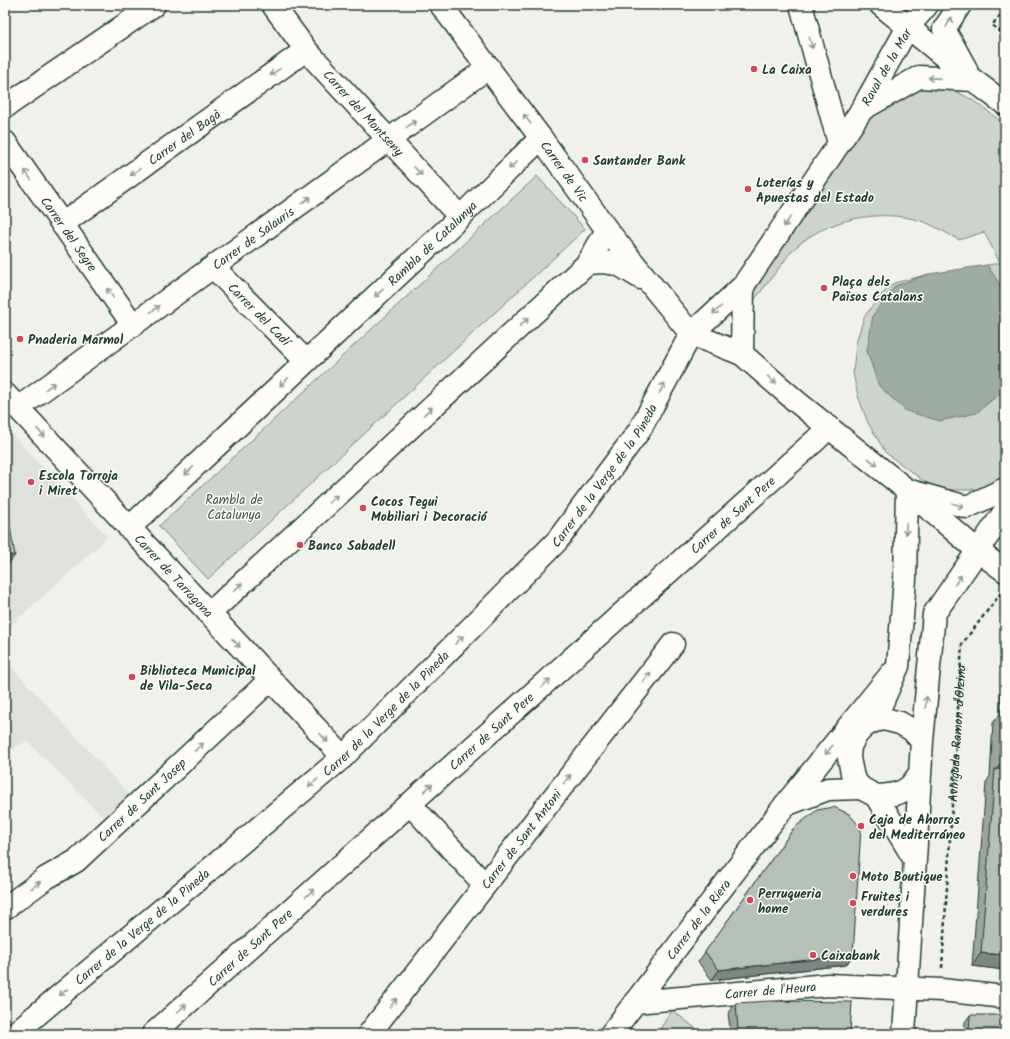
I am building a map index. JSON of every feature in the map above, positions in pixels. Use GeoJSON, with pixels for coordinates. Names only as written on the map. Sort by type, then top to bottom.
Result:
{"type":"FeatureCollection","features":[{"type":"Feature","properties":{"kind":"street"},"geometry":{"type":"LineString","coordinates":[[5,108],[154,5]]}},
{"type":"Feature","properties":{"kind":"street","name":"Carrer del Montseny"},"geometry":{"type":"LineString","coordinates":[[273,5],[306,50],[460,217]]}},
{"type":"Feature","properties":{"kind":"street","name":"Carrer de Vic"},"geometry":{"type":"LineString","coordinates":[[441,5],[489,67],[607,230],[691,334]]}},
{"type":"Feature","properties":{"kind":"street"},"geometry":{"type":"LineString","coordinates":[[801,5],[839,143]]}},
{"type":"Feature","properties":{"kind":"street"},"geometry":{"type":"LineString","coordinates":[[881,5],[973,80],[1005,104]]}},
{"type":"Feature","properties":{"kind":"street","name":"Raval de la Mar"},"geometry":{"type":"LineString","coordinates":[[861,110],[908,27],[927,5]]}},
{"type":"Feature","properties":{"kind":"street"},"geometry":{"type":"LineString","coordinates":[[960,5],[944,29],[973,80]]}},
{"type":"Feature","properties":{"kind":"street","name":"Carrer del Bagà"},"geometry":{"type":"LineString","coordinates":[[62,224],[306,50]]}},
{"type":"Feature","properties":{"kind":"street","name":"Carrer de Salauris"},"geometry":{"type":"LineString","coordinates":[[12,401],[133,325],[489,67]]}},
{"type":"Feature","properties":{"kind":"street"},"geometry":{"type":"LineString","coordinates":[[973,80],[920,77],[861,110],[743,286],[691,334],[742,354],[907,490],[978,551],[1005,570]]}},
{"type":"Feature","properties":{"kind":"street","name":"Rambla de Catalunya"},"geometry":{"type":"LineString","coordinates":[[129,528],[460,217],[541,138]]}},
{"type":"Feature","properties":{"kind":"street","name":"Carrer del Segre"},"geometry":{"type":"LineString","coordinates":[[5,142],[133,325]]}},
{"type":"Feature","properties":{"kind":"street"},"geometry":{"type":"LineString","coordinates":[[209,614],[588,262],[607,230]]}},
{"type":"Feature","properties":{"kind":"street"},"geometry":{"type":"LineString","coordinates":[[588,262],[618,264],[650,283]]}},
{"type":"Feature","properties":{"kind":"street","name":"Carrer del Cadí"},"geometry":{"type":"LineString","coordinates":[[213,267],[306,361]]}},
{"type":"Feature","properties":{"kind":"street"},"geometry":{"type":"LineString","coordinates":[[742,354],[743,286]]}},
{"type":"Feature","properties":{"kind":"street","name":"Carrer de la Verge de la Pineda"},"geometry":{"type":"LineString","coordinates":[[14,1034],[343,758],[557,541],[639,431],[691,334]]}},
{"type":"Feature","properties":{"kind":"street","name":"Carrer de Tarragona"},"geometry":{"type":"LineString","coordinates":[[12,401],[343,758]]}},
{"type":"Feature","properties":{"kind":"street","name":"Carrer de Sant Pere"},"geometry":{"type":"LineString","coordinates":[[153,1034],[829,427]]}},
{"type":"Feature","properties":{"kind":"street"},"geometry":{"type":"LineString","coordinates":[[907,490],[967,507],[1005,489]]}},
{"type":"Feature","properties":{"kind":"street"},"geometry":{"type":"LineString","coordinates":[[874,720],[898,666],[905,579],[907,490]]}},
{"type":"Feature","properties":{"kind":"street"},"geometry":{"type":"LineString","coordinates":[[904,1034],[922,741],[934,614],[1005,511]]}},
{"type":"Feature","properties":{"kind":"street","name":"Carrer de Sant Antoni"},"geometry":{"type":"LineString","coordinates":[[369,1034],[673,644]]}},
{"type":"Feature","properties":{"kind":"street","name":"Carrer de la Riera"},"geometry":{"type":"LineString","coordinates":[[611,1034],[785,804],[898,666]]}},
{"type":"Feature","properties":{"kind":"street","name":"Carrer de Sant Josep"},"geometry":{"type":"LineString","coordinates":[[5,908],[46,878],[76,861],[270,680]]}},
{"type":"Feature","properties":{"kind":"street"},"geometry":{"type":"LineString","coordinates":[[915,860],[868,792],[853,778],[849,758],[850,746],[857,734],[874,720],[884,719],[900,723],[912,730],[922,741]]}},
{"type":"Feature","properties":{"kind":"street"},"geometry":{"type":"LineString","coordinates":[[785,804],[828,789],[888,795],[902,792],[910,786],[920,773]]}},
{"type":"Feature","properties":{"kind":"street"},"geometry":{"type":"LineString","coordinates":[[410,804],[485,885]]}},
{"type":"Feature","properties":{"kind":"street","name":"Carrer de l'Heura"},"geometry":{"type":"LineString","coordinates":[[635,1002],[828,985],[941,990],[1005,997]]}},
{"type":"Feature","properties":{"kind":"path"},"geometry":{"type":"LineString","coordinates":[[1005,10],[992,25],[1005,36]]}},
{"type":"Feature","properties":{"kind":"path","name":"Avinguda Ramon d'Olzina"},"geometry":{"type":"LineString","coordinates":[[941,990],[962,644],[1005,587]]}},
{"type":"Feature","properties":{"kind":"shaded area"},"geometry":{"type":"Polygon","coordinates":[[[987,265],[1005,295],[1004,390],[976,413],[940,421],[906,411],[879,386],[867,351],[873,315],[895,286],[929,274],[987,265]]]}},
{"type":"Feature","properties":{"kind":"shaded area","name":"Escola Torroja i Miret"},"geometry":{"type":"Polygon","coordinates":[[[5,427],[108,537],[5,631],[5,427]]]}},
{"type":"Feature","properties":{"kind":"shaded area"},"geometry":{"type":"Polygon","coordinates":[[[5,660],[129,794],[103,817],[27,741],[5,754],[5,660]]]}},
{"type":"Feature","properties":{"kind":"green space"},"geometry":{"type":"Polygon","coordinates":[[[920,88],[946,89],[968,97],[1005,125],[1005,295],[987,265],[1000,263],[984,232],[959,240],[918,220],[903,217],[870,216],[837,223],[808,238],[791,251],[752,303],[754,289],[761,275],[874,113],[920,88]]]}},
{"type":"Feature","properties":{"kind":"green space","name":"Rambla de Catalunya"},"geometry":{"type":"Polygon","coordinates":[[[537,176],[585,229],[208,579],[159,526],[537,176]]]}},
{"type":"Feature","properties":{"kind":"green space"},"geometry":{"type":"Polygon","coordinates":[[[929,274],[895,286],[867,351],[879,386],[906,411],[976,413],[1005,389],[1005,475],[993,483],[977,489],[943,489],[931,485],[886,453],[868,423],[858,396],[853,373],[856,343],[864,317],[879,297],[894,283],[929,274]]]}},
{"type":"Feature","properties":{"kind":"green space"},"geometry":{"type":"Polygon","coordinates":[[[672,1010],[703,1034],[657,1034],[672,1010]]]}},
{"type":"Feature","properties":{"kind":"building"},"geometry":{"type":"Polygon","coordinates":[[[5,499],[15,555],[5,556],[5,499]]]}},
{"type":"Feature","properties":{"kind":"building"},"geometry":{"type":"Polygon","coordinates":[[[1005,721],[1005,760],[1003,760],[1005,721]]]}},
{"type":"Feature","properties":{"kind":"building"},"geometry":{"type":"Polygon","coordinates":[[[995,769],[1005,770],[1005,955],[981,953],[995,769]]]}},
{"type":"Feature","properties":{"kind":"building"},"geometry":{"type":"Polygon","coordinates":[[[834,807],[849,814],[861,828],[853,955],[719,970],[705,952],[794,828],[817,810],[834,807]]]}},
{"type":"Feature","properties":{"kind":"building"},"geometry":{"type":"Polygon","coordinates":[[[769,1001],[852,1002],[850,1034],[743,1034],[738,1030],[736,1003],[769,1001]]]}},
{"type":"Feature","properties":{"kind":"building"},"geometry":{"type":"Polygon","coordinates":[[[970,1015],[1005,1015],[1005,1034],[969,1034],[970,1015]]]}},
{"type":"Feature","properties":{"kind":"place","name":"La Caixa"},"geometry":{"type":"Point","coordinates":[754,69]}},
{"type":"Feature","properties":{"kind":"place","name":"Santander Bank"},"geometry":{"type":"Point","coordinates":[585,160]}},
{"type":"Feature","properties":{"kind":"place","name":"Loterías y Apuestas del Estado"},"geometry":{"type":"Point","coordinates":[748,189]}},
{"type":"Feature","properties":{"kind":"place","name":"Plaça dels Països Catalans"},"geometry":{"type":"Point","coordinates":[824,288]}},
{"type":"Feature","properties":{"kind":"place","name":"Pnaderia Marmol"},"geometry":{"type":"Point","coordinates":[20,339]}},
{"type":"Feature","properties":{"kind":"place","name":"Escola Torroja i Miret"},"geometry":{"type":"Point","coordinates":[31,482]}},
{"type":"Feature","properties":{"kind":"place","name":"Cocos Tegui Mobiliari i Decoració"},"geometry":{"type":"Point","coordinates":[363,508]}},
{"type":"Feature","properties":{"kind":"place","name":"Banco Sabadell"},"geometry":{"type":"Point","coordinates":[300,545]}},
{"type":"Feature","properties":{"kind":"place","name":"Biblioteca Municipal de Vila-Seca"},"geometry":{"type":"Point","coordinates":[132,677]}},
{"type":"Feature","properties":{"kind":"place","name":"Caja de Ahorros del Mediterráneo"},"geometry":{"type":"Point","coordinates":[861,826]}},
{"type":"Feature","properties":{"kind":"place","name":"Moto Boutique"},"geometry":{"type":"Point","coordinates":[853,876]}},
{"type":"Feature","properties":{"kind":"place","name":"Perruqueria home"},"geometry":{"type":"Point","coordinates":[750,900]}},
{"type":"Feature","properties":{"kind":"place","name":"Fruites i verdures"},"geometry":{"type":"Point","coordinates":[853,903]}},
{"type":"Feature","properties":{"kind":"place","name":"Caixabank"},"geometry":{"type":"Point","coordinates":[813,955]}}]}
